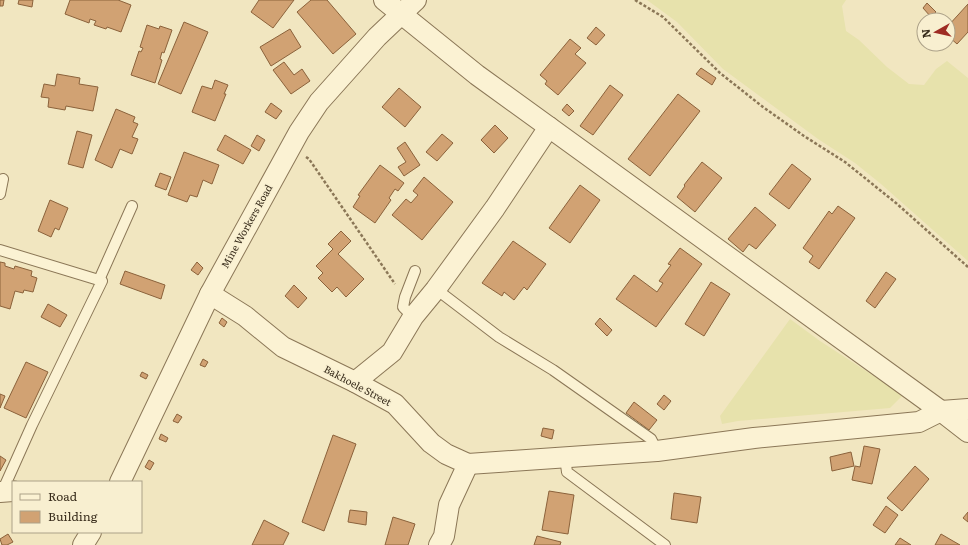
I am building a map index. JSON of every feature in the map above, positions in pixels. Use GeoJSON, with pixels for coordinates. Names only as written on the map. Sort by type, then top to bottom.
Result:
{"type":"FeatureCollection","features":[{"type":"Feature","properties":{"kind":"street"},"geometry":{"type":"LineString","coordinates":[[384,0],[477,74],[968,432]]}},
{"type":"Feature","properties":{"kind":"street","name":"Mine Workers Road"},"geometry":{"type":"LineString","coordinates":[[120,481],[210,294],[299,132],[319,102],[377,37],[416,0]]}},
{"type":"Feature","properties":{"kind":"street"},"geometry":{"type":"LineString","coordinates":[[355,382],[392,352],[413,317],[436,289],[495,208],[550,127]]}},
{"type":"Feature","properties":{"kind":"street","name":"Bakhoele Street"},"geometry":{"type":"LineString","coordinates":[[210,294],[245,316],[283,347],[355,382],[395,404],[431,443],[446,454],[468,464]]}},
{"type":"Feature","properties":{"kind":"street"},"geometry":{"type":"LineString","coordinates":[[442,542],[449,505],[468,464],[657,451],[754,438],[919,422],[941,411],[968,409]]}},
{"type":"Feature","properties":{"kind":"street"},"geometry":{"type":"LineString","coordinates":[[83,545],[90,533]]}},
{"type":"Feature","properties":{"kind":"lane"},"geometry":{"type":"LineString","coordinates":[[0,194],[3,179]]}},
{"type":"Feature","properties":{"kind":"lane"},"geometry":{"type":"LineString","coordinates":[[99,280],[132,206]]}},
{"type":"Feature","properties":{"kind":"lane"},"geometry":{"type":"LineString","coordinates":[[0,250],[102,281],[32,425],[5,492]]}},
{"type":"Feature","properties":{"kind":"lane"},"geometry":{"type":"LineString","coordinates":[[413,317],[403,307],[415,270]]}},
{"type":"Feature","properties":{"kind":"lane"},"geometry":{"type":"LineString","coordinates":[[436,289],[499,337],[553,370],[651,439],[657,451]]}},
{"type":"Feature","properties":{"kind":"lane"},"geometry":{"type":"LineString","coordinates":[[565,457],[568,472],[665,545]]}},
{"type":"Feature","properties":{"kind":"path"},"geometry":{"type":"LineString","coordinates":[[635,0],[663,17],[720,73],[764,107],[804,136],[845,162],[896,203],[968,267]]}},
{"type":"Feature","properties":{"kind":"path"},"geometry":{"type":"LineString","coordinates":[[291,146],[309,159],[383,268],[405,297]]}},
{"type":"Feature","properties":{"kind":"shaded area"},"geometry":{"type":"Polygon","coordinates":[[[647,0],[846,0],[842,6],[846,31],[859,40],[887,67],[909,84],[924,85],[936,69],[947,61],[968,78],[968,261],[855,163],[818,139],[723,69],[677,22],[647,0]]]}},
{"type":"Feature","properties":{"kind":"shaded area"},"geometry":{"type":"Polygon","coordinates":[[[790,319],[820,341],[903,395],[890,408],[738,421],[722,424],[720,416],[790,319]]]}},
{"type":"Feature","properties":{"kind":"building"},"geometry":{"type":"Polygon","coordinates":[[[0,0],[4,0],[3,6],[0,6],[0,0]]]}},
{"type":"Feature","properties":{"kind":"building"},"geometry":{"type":"Polygon","coordinates":[[[19,0],[33,0],[32,7],[18,4],[19,0]]]}},
{"type":"Feature","properties":{"kind":"building"},"geometry":{"type":"Polygon","coordinates":[[[70,0],[118,0],[131,5],[121,32],[107,27],[106,29],[94,25],[96,21],[90,19],[89,23],[65,14],[70,0]]]}},
{"type":"Feature","properties":{"kind":"building"},"geometry":{"type":"Polygon","coordinates":[[[259,0],[294,0],[273,28],[251,12],[259,0]]]}},
{"type":"Feature","properties":{"kind":"building"},"geometry":{"type":"Polygon","coordinates":[[[311,0],[327,0],[356,34],[333,54],[297,12],[311,0]]]}},
{"type":"Feature","properties":{"kind":"building"},"geometry":{"type":"Polygon","coordinates":[[[927,3],[936,12],[927,12],[923,8],[927,3]]]}},
{"type":"Feature","properties":{"kind":"building"},"geometry":{"type":"Polygon","coordinates":[[[968,4],[968,32],[957,44],[956,43],[956,17],[968,4]]]}},
{"type":"Feature","properties":{"kind":"building"},"geometry":{"type":"Polygon","coordinates":[[[184,22],[208,32],[181,94],[158,84],[184,22]]]}},
{"type":"Feature","properties":{"kind":"building"},"geometry":{"type":"Polygon","coordinates":[[[147,25],[159,29],[160,26],[172,30],[164,53],[162,52],[160,59],[162,60],[155,83],[131,75],[139,51],[141,52],[143,48],[140,47],[147,25]]]}},
{"type":"Feature","properties":{"kind":"building"},"geometry":{"type":"Polygon","coordinates":[[[596,27],[605,35],[596,45],[587,38],[596,27]]]}},
{"type":"Feature","properties":{"kind":"building"},"geometry":{"type":"Polygon","coordinates":[[[290,29],[301,47],[271,66],[260,47],[290,29]]]}},
{"type":"Feature","properties":{"kind":"building"},"geometry":{"type":"Polygon","coordinates":[[[570,39],[581,48],[575,54],[586,63],[558,95],[545,84],[547,81],[540,75],[570,39]]]}},
{"type":"Feature","properties":{"kind":"building"},"geometry":{"type":"Polygon","coordinates":[[[284,62],[294,75],[302,69],[310,81],[291,94],[273,70],[284,62]]]}},
{"type":"Feature","properties":{"kind":"building"},"geometry":{"type":"Polygon","coordinates":[[[701,68],[716,78],[712,85],[696,74],[701,68]]]}},
{"type":"Feature","properties":{"kind":"building"},"geometry":{"type":"Polygon","coordinates":[[[57,74],[80,78],[79,84],[98,87],[93,111],[66,106],[65,110],[48,107],[49,98],[41,97],[44,84],[55,86],[57,74]]]}},
{"type":"Feature","properties":{"kind":"building"},"geometry":{"type":"Polygon","coordinates":[[[215,80],[228,85],[215,121],[192,112],[202,86],[212,89],[215,80]]]}},
{"type":"Feature","properties":{"kind":"building"},"geometry":{"type":"Polygon","coordinates":[[[610,85],[623,95],[593,135],[580,126],[610,85]]]}},
{"type":"Feature","properties":{"kind":"building"},"geometry":{"type":"Polygon","coordinates":[[[399,88],[421,107],[405,127],[382,107],[399,88]]]}},
{"type":"Feature","properties":{"kind":"building"},"geometry":{"type":"Polygon","coordinates":[[[678,94],[700,111],[650,176],[628,159],[678,94]]]}},
{"type":"Feature","properties":{"kind":"building"},"geometry":{"type":"Polygon","coordinates":[[[271,103],[282,111],[276,119],[265,112],[271,103]]]}},
{"type":"Feature","properties":{"kind":"building"},"geometry":{"type":"Polygon","coordinates":[[[567,104],[574,111],[569,116],[562,110],[567,104]]]}},
{"type":"Feature","properties":{"kind":"building"},"geometry":{"type":"Polygon","coordinates":[[[116,109],[135,117],[133,122],[138,124],[132,137],[138,139],[132,154],[120,149],[112,168],[95,160],[116,109]]]}},
{"type":"Feature","properties":{"kind":"building"},"geometry":{"type":"Polygon","coordinates":[[[495,125],[508,138],[494,153],[481,140],[495,125]]]}},
{"type":"Feature","properties":{"kind":"building"},"geometry":{"type":"Polygon","coordinates":[[[77,131],[92,135],[83,168],[68,164],[77,131]]]}},
{"type":"Feature","properties":{"kind":"building"},"geometry":{"type":"Polygon","coordinates":[[[442,134],[453,143],[437,161],[426,152],[442,134]]]}},
{"type":"Feature","properties":{"kind":"building"},"geometry":{"type":"Polygon","coordinates":[[[225,135],[251,150],[243,164],[217,150],[225,135]]]}},
{"type":"Feature","properties":{"kind":"building"},"geometry":{"type":"Polygon","coordinates":[[[257,135],[265,140],[259,151],[251,146],[257,135]]]}},
{"type":"Feature","properties":{"kind":"building"},"geometry":{"type":"Polygon","coordinates":[[[405,142],[420,165],[404,176],[398,167],[406,162],[397,148],[405,142]]]}},
{"type":"Feature","properties":{"kind":"building"},"geometry":{"type":"Polygon","coordinates":[[[184,152],[219,165],[212,184],[203,180],[197,197],[190,195],[187,202],[168,195],[184,152]]]}},
{"type":"Feature","properties":{"kind":"building"},"geometry":{"type":"Polygon","coordinates":[[[702,162],[722,178],[695,212],[677,197],[685,186],[684,185],[702,162]]]}},
{"type":"Feature","properties":{"kind":"building"},"geometry":{"type":"Polygon","coordinates":[[[792,164],[811,179],[789,209],[769,194],[792,164]]]}},
{"type":"Feature","properties":{"kind":"building"},"geometry":{"type":"Polygon","coordinates":[[[380,165],[404,183],[398,191],[395,189],[389,198],[391,200],[375,223],[353,207],[360,196],[358,195],[380,165]]]}},
{"type":"Feature","properties":{"kind":"building"},"geometry":{"type":"Polygon","coordinates":[[[160,173],[171,177],[166,190],[155,186],[160,173]]]}},
{"type":"Feature","properties":{"kind":"building"},"geometry":{"type":"Polygon","coordinates":[[[424,177],[453,202],[422,240],[392,215],[406,199],[411,203],[418,195],[413,191],[424,177]]]}},
{"type":"Feature","properties":{"kind":"building"},"geometry":{"type":"Polygon","coordinates":[[[580,185],[600,200],[570,243],[549,228],[580,185]]]}},
{"type":"Feature","properties":{"kind":"building"},"geometry":{"type":"Polygon","coordinates":[[[50,200],[68,208],[59,230],[55,228],[51,237],[38,231],[50,200]]]}},
{"type":"Feature","properties":{"kind":"building"},"geometry":{"type":"Polygon","coordinates":[[[838,206],[855,218],[819,269],[809,262],[813,256],[803,248],[829,211],[832,214],[838,206]]]}},
{"type":"Feature","properties":{"kind":"building"},"geometry":{"type":"Polygon","coordinates":[[[755,207],[776,225],[756,249],[749,244],[743,252],[728,239],[755,207]]]}},
{"type":"Feature","properties":{"kind":"building"},"geometry":{"type":"Polygon","coordinates":[[[341,231],[351,241],[338,254],[364,279],[346,297],[337,287],[332,292],[318,278],[323,273],[316,266],[333,249],[328,244],[341,231]]]}},
{"type":"Feature","properties":{"kind":"building"},"geometry":{"type":"Polygon","coordinates":[[[513,241],[546,264],[527,290],[524,287],[514,300],[504,292],[502,296],[482,283],[513,241]]]}},
{"type":"Feature","properties":{"kind":"building"},"geometry":{"type":"Polygon","coordinates":[[[680,248],[702,264],[656,327],[616,299],[634,275],[657,292],[663,283],[659,281],[671,265],[668,264],[680,248]]]}},
{"type":"Feature","properties":{"kind":"building"},"geometry":{"type":"Polygon","coordinates":[[[0,262],[5,263],[5,266],[14,269],[15,266],[32,271],[31,276],[37,278],[33,292],[24,290],[23,293],[15,291],[10,309],[0,306],[0,262]]]}},
{"type":"Feature","properties":{"kind":"building"},"geometry":{"type":"Polygon","coordinates":[[[197,262],[203,268],[198,275],[191,270],[197,262]]]}},
{"type":"Feature","properties":{"kind":"building"},"geometry":{"type":"Polygon","coordinates":[[[125,271],[165,285],[161,299],[120,284],[125,271]]]}},
{"type":"Feature","properties":{"kind":"building"},"geometry":{"type":"Polygon","coordinates":[[[886,272],[896,279],[875,308],[866,301],[886,272]]]}},
{"type":"Feature","properties":{"kind":"building"},"geometry":{"type":"Polygon","coordinates":[[[711,282],[730,294],[704,336],[685,324],[711,282]]]}},
{"type":"Feature","properties":{"kind":"building"},"geometry":{"type":"Polygon","coordinates":[[[294,285],[307,298],[298,308],[285,296],[294,285]]]}},
{"type":"Feature","properties":{"kind":"building"},"geometry":{"type":"Polygon","coordinates":[[[48,304],[67,315],[60,327],[41,317],[48,304]]]}},
{"type":"Feature","properties":{"kind":"building"},"geometry":{"type":"Polygon","coordinates":[[[222,318],[227,322],[224,327],[219,323],[222,318]]]}},
{"type":"Feature","properties":{"kind":"building"},"geometry":{"type":"Polygon","coordinates":[[[600,318],[612,330],[607,336],[595,324],[600,318]]]}},
{"type":"Feature","properties":{"kind":"building"},"geometry":{"type":"Polygon","coordinates":[[[203,359],[208,362],[205,367],[200,365],[203,359]]]}},
{"type":"Feature","properties":{"kind":"building"},"geometry":{"type":"Polygon","coordinates":[[[26,362],[48,372],[26,418],[4,408],[26,362]]]}},
{"type":"Feature","properties":{"kind":"building"},"geometry":{"type":"Polygon","coordinates":[[[142,372],[148,375],[146,379],[140,376],[142,372]]]}},
{"type":"Feature","properties":{"kind":"building"},"geometry":{"type":"Polygon","coordinates":[[[0,394],[5,396],[0,408],[0,394]]]}},
{"type":"Feature","properties":{"kind":"building"},"geometry":{"type":"Polygon","coordinates":[[[664,395],[671,401],[664,410],[657,404],[664,395]]]}},
{"type":"Feature","properties":{"kind":"building"},"geometry":{"type":"Polygon","coordinates":[[[634,402],[657,420],[649,430],[626,413],[634,402]]]}},
{"type":"Feature","properties":{"kind":"building"},"geometry":{"type":"Polygon","coordinates":[[[177,414],[182,417],[178,423],[173,421],[177,414]]]}},
{"type":"Feature","properties":{"kind":"building"},"geometry":{"type":"Polygon","coordinates":[[[543,428],[554,430],[552,439],[541,436],[543,428]]]}},
{"type":"Feature","properties":{"kind":"building"},"geometry":{"type":"Polygon","coordinates":[[[161,434],[168,438],[166,442],[159,439],[161,434]]]}},
{"type":"Feature","properties":{"kind":"building"},"geometry":{"type":"Polygon","coordinates":[[[333,435],[356,444],[324,531],[302,522],[333,435]]]}},
{"type":"Feature","properties":{"kind":"building"},"geometry":{"type":"Polygon","coordinates":[[[864,446],[880,449],[872,484],[852,480],[855,466],[860,467],[864,446]]]}},
{"type":"Feature","properties":{"kind":"building"},"geometry":{"type":"Polygon","coordinates":[[[851,452],[854,466],[832,471],[830,457],[851,452]]]}},
{"type":"Feature","properties":{"kind":"building"},"geometry":{"type":"Polygon","coordinates":[[[0,456],[6,460],[0,471],[0,456]]]}},
{"type":"Feature","properties":{"kind":"building"},"geometry":{"type":"Polygon","coordinates":[[[149,460],[154,463],[150,470],[145,467],[149,460]]]}},
{"type":"Feature","properties":{"kind":"building"},"geometry":{"type":"Polygon","coordinates":[[[915,466],[929,479],[902,511],[887,498],[915,466]]]}},
{"type":"Feature","properties":{"kind":"building"},"geometry":{"type":"Polygon","coordinates":[[[549,491],[574,495],[568,534],[542,530],[549,491]]]}},
{"type":"Feature","properties":{"kind":"building"},"geometry":{"type":"Polygon","coordinates":[[[674,493],[701,497],[697,523],[671,519],[674,493]]]}},
{"type":"Feature","properties":{"kind":"building"},"geometry":{"type":"Polygon","coordinates":[[[886,506],[898,515],[885,533],[873,525],[886,506]]]}},
{"type":"Feature","properties":{"kind":"building"},"geometry":{"type":"Polygon","coordinates":[[[350,510],[367,512],[366,525],[348,522],[350,510]]]}},
{"type":"Feature","properties":{"kind":"building"},"geometry":{"type":"Polygon","coordinates":[[[968,512],[968,522],[963,518],[968,512]]]}},
{"type":"Feature","properties":{"kind":"building"},"geometry":{"type":"Polygon","coordinates":[[[393,517],[415,524],[408,545],[385,545],[393,517]]]}},
{"type":"Feature","properties":{"kind":"building"},"geometry":{"type":"Polygon","coordinates":[[[264,520],[289,533],[283,545],[252,545],[264,520]]]}},
{"type":"Feature","properties":{"kind":"building"},"geometry":{"type":"Polygon","coordinates":[[[8,534],[13,542],[7,545],[2,545],[0,539],[8,534]]]}},
{"type":"Feature","properties":{"kind":"building"},"geometry":{"type":"Polygon","coordinates":[[[941,534],[953,541],[960,545],[935,545],[941,534]]]}},
{"type":"Feature","properties":{"kind":"building"},"geometry":{"type":"Polygon","coordinates":[[[537,536],[561,542],[560,545],[534,545],[537,536]]]}},
{"type":"Feature","properties":{"kind":"building"},"geometry":{"type":"Polygon","coordinates":[[[900,538],[911,545],[895,545],[900,538]]]}}]}
